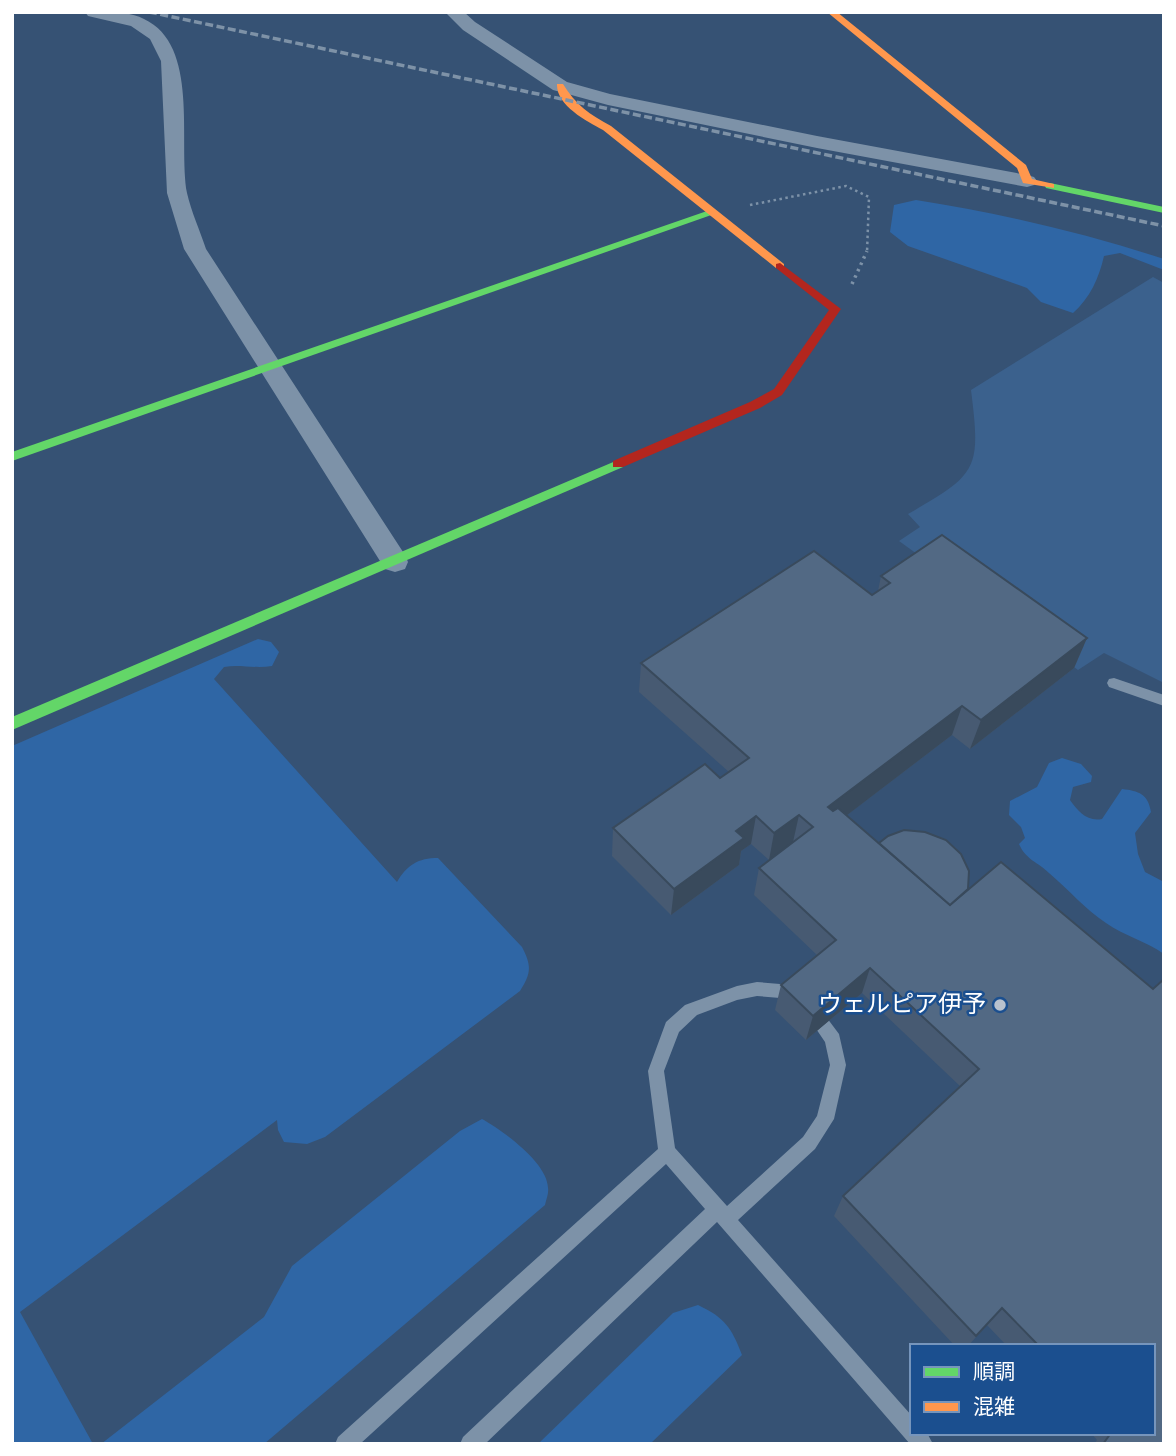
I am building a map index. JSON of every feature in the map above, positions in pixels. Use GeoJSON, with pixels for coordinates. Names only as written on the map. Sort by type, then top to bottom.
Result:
{"type":"FeatureCollection","features":[{"type":"Feature","properties":{"kind":"street"},"geometry":{"type":"LineString","coordinates":[[94,12],[137,22],[158,36],[170,61],[177,193],[195,249],[395,562]]}},
{"type":"Feature","properties":{"kind":"street"},"geometry":{"type":"LineString","coordinates":[[454,12],[469,26],[560,86],[608,99],[776,134],[1027,181],[1164,210]]}},
{"type":"Feature","properties":{"kind":"street"},"geometry":{"type":"LineString","coordinates":[[831,12],[1022,167],[1027,181]]}},
{"type":"Feature","properties":{"kind":"street"},"geometry":{"type":"LineString","coordinates":[[12,724],[395,562],[769,399],[778,392],[835,309],[607,128],[577,112],[560,86]]}},
{"type":"Feature","properties":{"kind":"street"},"geometry":{"type":"LineString","coordinates":[[12,457],[711,213]]}},
{"type":"Feature","properties":{"kind":"lane"},"geometry":{"type":"LineString","coordinates":[[1114,683],[1164,701]]}},
{"type":"Feature","properties":{"kind":"lane"},"geometry":{"type":"LineString","coordinates":[[470,1444],[722,1214],[809,1143],[825,1119],[838,1065],[833,1039],[800,999],[780,991],[757,989],[737,993],[691,1010],[672,1027],[656,1071],[667,1152],[722,1214],[910,1429]]}},
{"type":"Feature","properties":{"kind":"lane"},"geometry":{"type":"LineString","coordinates":[[345,1444],[667,1152]]}},
{"type":"Feature","properties":{"kind":"path"},"geometry":{"type":"LineString","coordinates":[[711,213],[846,186],[869,197],[870,247],[862,270],[835,309]]}},
{"type":"Feature","properties":{"kind":"shaded area"},"geometry":{"type":"Polygon","coordinates":[[[916,200],[1072,232],[1164,259],[1164,270],[1120,253],[1104,256],[1093,287],[1073,313],[1041,302],[1027,288],[908,246],[890,232],[894,205],[916,200]]]}},
{"type":"Feature","properties":{"kind":"shaded area"},"geometry":{"type":"Polygon","coordinates":[[[1153,277],[1164,283],[1164,683],[1104,653],[1078,670],[899,541],[920,527],[908,514],[949,489],[970,467],[975,437],[971,390],[1153,277]]]}},
{"type":"Feature","properties":{"kind":"shaded area"},"geometry":{"type":"Polygon","coordinates":[[[258,639],[271,642],[279,652],[272,666],[224,667],[214,679],[397,882],[414,864],[425,859],[438,858],[522,947],[529,965],[528,975],[520,991],[325,1137],[307,1144],[284,1142],[277,1120],[20,1312],[93,1444],[12,1444],[12,746],[258,639]]]}},
{"type":"Feature","properties":{"kind":"shaded area"},"geometry":{"type":"Polygon","coordinates":[[[1062,758],[1081,764],[1092,776],[1091,782],[1073,787],[1070,800],[1087,817],[1102,819],[1122,789],[1138,792],[1148,801],[1151,812],[1135,833],[1138,854],[1145,872],[1164,882],[1164,954],[1098,918],[1029,857],[1019,844],[1025,838],[1021,827],[1009,815],[1010,801],[1037,787],[1049,763],[1062,758]]]}},
{"type":"Feature","properties":{"kind":"shaded area"},"geometry":{"type":"Polygon","coordinates":[[[482,1119],[523,1148],[540,1168],[548,1188],[545,1205],[264,1444],[101,1444],[264,1317],[292,1266],[460,1131],[482,1119]]]}},
{"type":"Feature","properties":{"kind":"shaded area"},"geometry":{"type":"Polygon","coordinates":[[[698,1305],[726,1324],[742,1355],[650,1444],[538,1444],[673,1313],[698,1305]]]}},
{"type":"Feature","properties":{"kind":"building","name":"ウェルピア伊予"},"geometry":{"type":"Polygon","coordinates":[[[942,535],[1087,638],[981,720],[962,706],[828,807],[833,811],[838,808],[950,905],[1001,862],[1153,989],[1164,979],[1164,1444],[1103,1444],[1110,1435],[1155,1435],[1155,1344],[1037,1344],[1002,1308],[976,1336],[843,1196],[979,1069],[870,968],[813,1016],[781,985],[836,940],[759,868],[813,827],[799,815],[774,833],[756,816],[736,831],[744,838],[674,889],[613,828],[705,764],[720,778],[749,758],[641,663],[814,551],[872,595],[890,583],[881,576],[942,535]]]}},
{"type":"Feature","properties":{"kind":"building"},"geometry":{"type":"Polygon","coordinates":[[[904,830],[925,832],[946,840],[961,854],[969,871],[968,889],[950,905],[879,843],[904,830]]]}},
{"type":"Feature","properties":{"kind":"railway"},"geometry":{"type":"LineString","coordinates":[[149,12],[1164,226]]}},
{"type":"Feature","properties":{"kind":"traffic: fast"},"geometry":{"type":"LineString","coordinates":[[1050,186],[1164,210]]}},
{"type":"Feature","properties":{"kind":"traffic: fast"},"geometry":{"type":"LineString","coordinates":[[12,457],[711,213]]}},
{"type":"Feature","properties":{"kind":"traffic: fast"},"geometry":{"type":"LineString","coordinates":[[12,724],[618,464]]}},
{"type":"Feature","properties":{"kind":"traffic: slow"},"geometry":{"type":"LineString","coordinates":[[831,12],[1022,167],[1027,181],[1050,186]]}},
{"type":"Feature","properties":{"kind":"traffic: slow"},"geometry":{"type":"LineString","coordinates":[[560,86],[568,100],[579,111],[607,128],[780,266]]}},
{"type":"Feature","properties":{"kind":"traffic: jam"},"geometry":{"type":"LineString","coordinates":[[618,464],[755,405],[778,392],[835,309],[780,266]]}},
{"type":"Feature","properties":{"kind":"place","name":"ウェルピア伊予"},"geometry":{"type":"Point","coordinates":[1000,1005]}}]}
